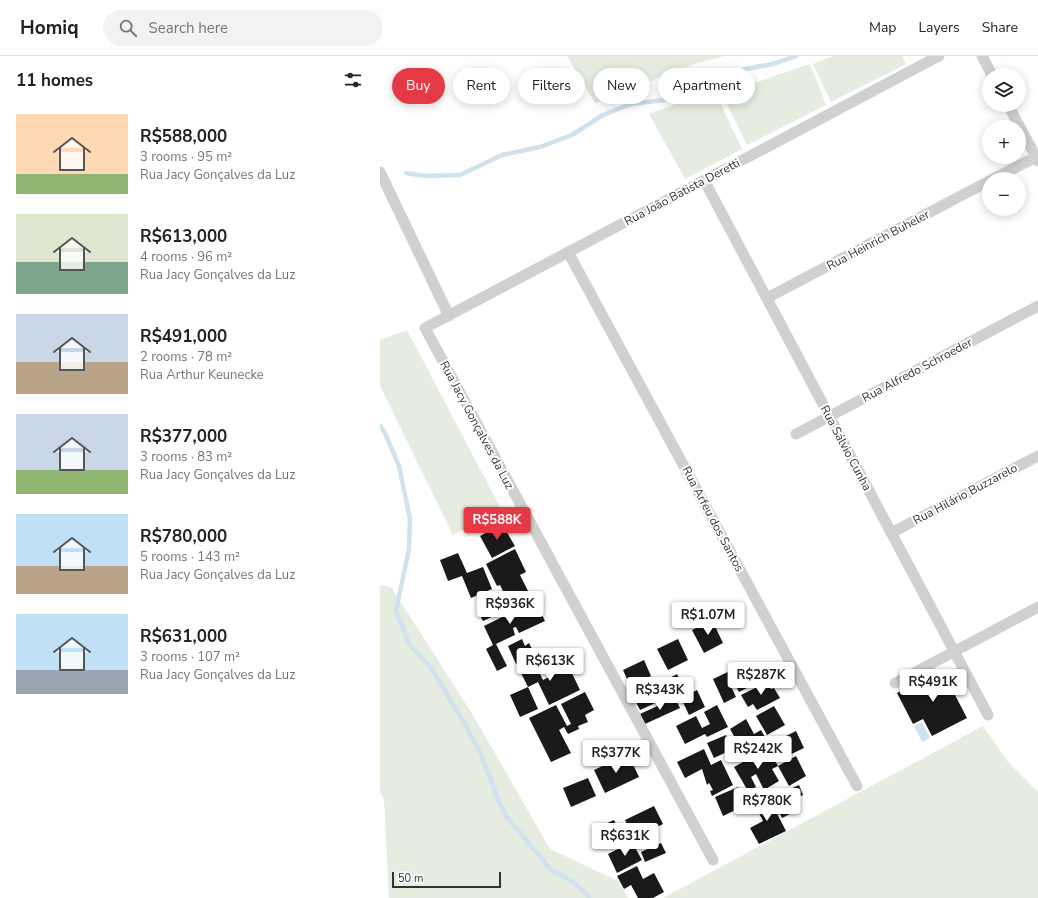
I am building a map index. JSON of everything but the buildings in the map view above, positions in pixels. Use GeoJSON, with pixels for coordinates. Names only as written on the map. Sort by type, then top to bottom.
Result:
{"type":"FeatureCollection","features":[{"type":"Feature","properties":{"kind":"street","name":"Rua João Batista Deretti"},"geometry":{"type":"LineString","coordinates":[[424,328],[939,56]]}},
{"type":"Feature","properties":{"kind":"street"},"geometry":{"type":"LineString","coordinates":[[982,56],[988,68]]}},
{"type":"Feature","properties":{"kind":"street"},"geometry":{"type":"LineString","coordinates":[[1008,172],[1037,159],[1012,112]]}},
{"type":"Feature","properties":{"kind":"street"},"geometry":{"type":"LineString","coordinates":[[380,172],[449,316]]}},
{"type":"Feature","properties":{"kind":"street","name":"Rua Sálvio Cunha"},"geometry":{"type":"LineString","coordinates":[[704,180],[988,716]]}},
{"type":"Feature","properties":{"kind":"street","name":"Rua Heinrich Buheler"},"geometry":{"type":"LineString","coordinates":[[767,298],[982,185]]}},
{"type":"Feature","properties":{"kind":"street","name":"Rua Arfeu dos Santos"},"geometry":{"type":"LineString","coordinates":[[568,252],[857,786]]}},
{"type":"Feature","properties":{"kind":"street","name":"Rua Alfredo Schroeder"},"geometry":{"type":"LineString","coordinates":[[796,434],[1038,306]]}},
{"type":"Feature","properties":{"kind":"street","name":"Rua Jacy Gonçalves da Luz"},"geometry":{"type":"LineString","coordinates":[[424,328],[713,860]]}},
{"type":"Feature","properties":{"kind":"street","name":"Rua Hilário Buzzarelo"},"geometry":{"type":"LineString","coordinates":[[891,533],[1038,456]]}},
{"type":"Feature","properties":{"kind":"street"},"geometry":{"type":"LineString","coordinates":[[895,683],[1038,607]]}},
{"type":"Feature","properties":{"kind":"shaded area"},"geometry":{"type":"Polygon","coordinates":[[[567,56],[725,56],[684,68],[658,68],[658,78],[650,81],[650,68],[593,68],[593,100],[585,86],[585,68],[574,68],[567,56]]]}},
{"type":"Feature","properties":{"kind":"shaded area"},"geometry":{"type":"Polygon","coordinates":[[[833,56],[902,56],[906,64],[831,102],[813,64],[833,56]]]}},
{"type":"Feature","properties":{"kind":"shaded area"},"geometry":{"type":"Polygon","coordinates":[[[810,64],[826,105],[747,145],[727,104],[755,104],[755,83],[810,64]]]}},
{"type":"Feature","properties":{"kind":"shaded area"},"geometry":{"type":"Polygon","coordinates":[[[676,104],[721,104],[742,149],[685,179],[649,114],[676,104]]]}},
{"type":"Feature","properties":{"kind":"shaded area"},"geometry":{"type":"Polygon","coordinates":[[[407,330],[501,509],[453,535],[380,386],[380,340],[407,330]]]}},
{"type":"Feature","properties":{"kind":"shaded area"},"geometry":{"type":"Polygon","coordinates":[[[380,585],[391,587],[473,715],[550,849],[618,881],[628,898],[389,898],[384,800],[380,791],[380,585]]]}},
{"type":"Feature","properties":{"kind":"shaded area"},"geometry":{"type":"Polygon","coordinates":[[[983,726],[1008,762],[1038,792],[1038,898],[663,898],[983,726]]]}},
{"type":"Feature","properties":{"kind":"water"},"geometry":{"type":"Polygon","coordinates":[[[922,722],[930,738],[922,742],[914,726],[922,722]]]}},
{"type":"Feature","properties":{"kind":"waterway"},"geometry":{"type":"LineString","coordinates":[[406,173],[426,176],[460,175],[502,155],[540,147],[572,135],[603,115],[631,104],[664,100],[745,69],[773,64],[796,56]]}},
{"type":"Feature","properties":{"kind":"waterway"},"geometry":{"type":"LineString","coordinates":[[380,426],[385,433],[399,466],[410,519],[409,549],[396,611],[409,644],[431,668],[467,728],[481,755],[499,802],[507,817],[552,871],[570,880],[587,894],[589,898]]}}]}
